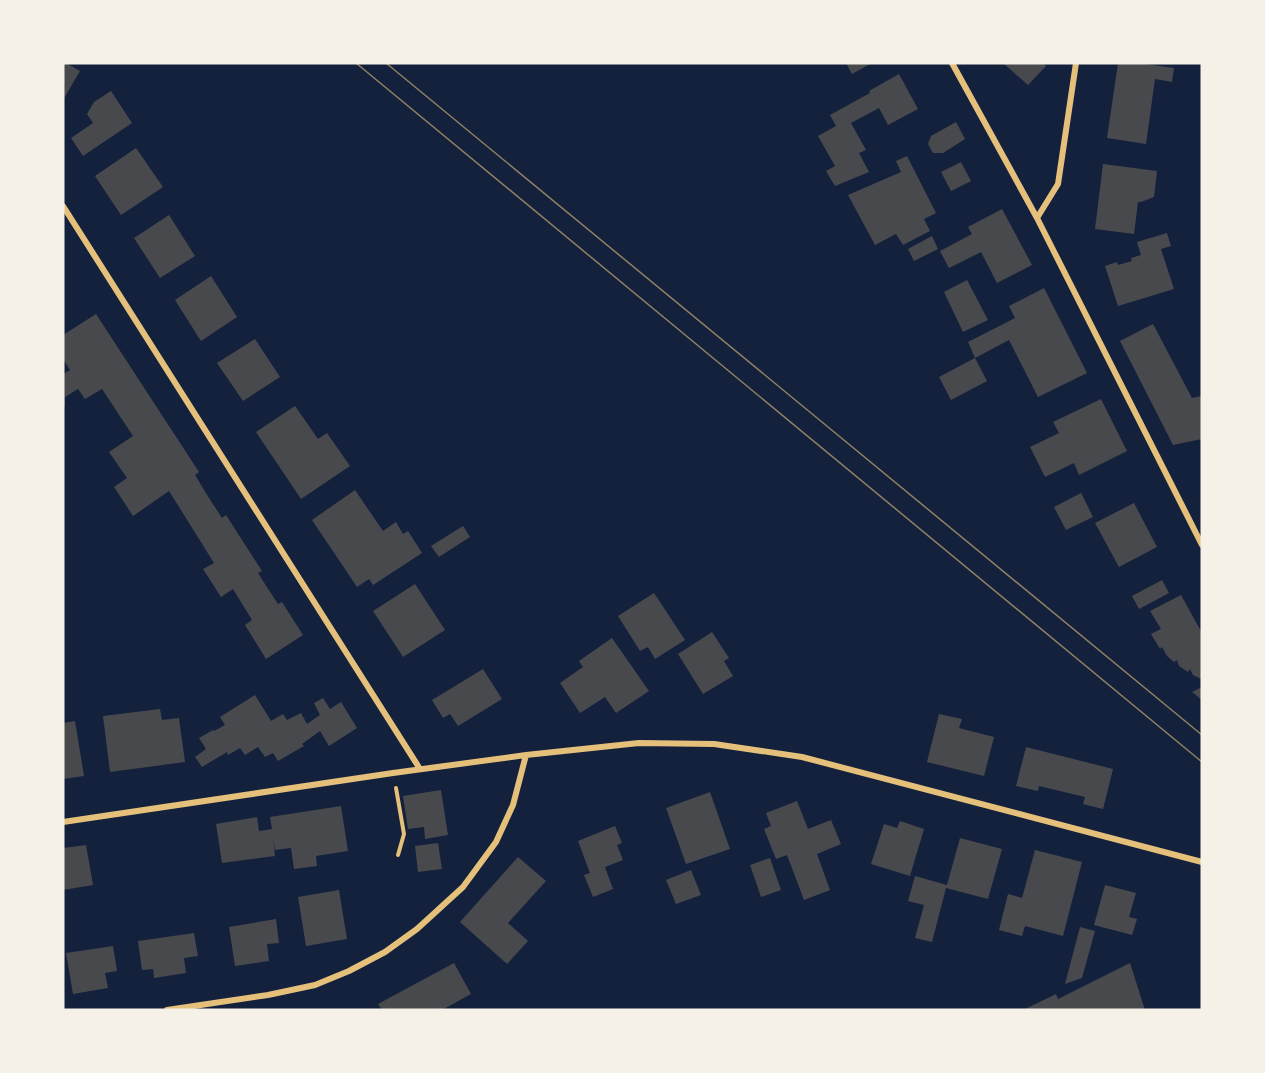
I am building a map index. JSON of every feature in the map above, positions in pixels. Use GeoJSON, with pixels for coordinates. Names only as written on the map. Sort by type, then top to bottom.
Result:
{"type":"FeatureCollection","features":[{"type":"Feature","properties":{"kind":"street"},"geometry":{"type":"LineString","coordinates":[[952,63],[1037,218],[1202,545]]}},
{"type":"Feature","properties":{"kind":"street"},"geometry":{"type":"LineString","coordinates":[[1037,218],[1058,183],[1076,63]]}},
{"type":"Feature","properties":{"kind":"street"},"geometry":{"type":"LineString","coordinates":[[63,206],[420,769]]}},
{"type":"Feature","properties":{"kind":"street"},"geometry":{"type":"LineString","coordinates":[[63,822],[526,755],[650,743],[714,744],[802,757],[1202,862]]}},
{"type":"Feature","properties":{"kind":"street"},"geometry":{"type":"LineString","coordinates":[[167,1010],[268,995],[315,985],[349,971],[385,952],[417,929],[463,887],[496,842],[513,805],[526,755]]}},
{"type":"Feature","properties":{"kind":"path"},"geometry":{"type":"LineString","coordinates":[[393,773],[404,834],[398,855]]}},
{"type":"Feature","properties":{"kind":"building"},"geometry":{"type":"Polygon","coordinates":[[[63,63],[80,71],[63,100],[63,63]]]}},
{"type":"Feature","properties":{"kind":"building"},"geometry":{"type":"Polygon","coordinates":[[[846,63],[872,63],[852,74],[846,63]]]}},
{"type":"Feature","properties":{"kind":"building"},"geometry":{"type":"Polygon","coordinates":[[[1003,63],[1043,63],[1046,66],[1028,85],[1003,63]]]}},
{"type":"Feature","properties":{"kind":"building"},"geometry":{"type":"Polygon","coordinates":[[[1118,63],[1174,68],[1172,82],[1155,79],[1146,144],[1107,138],[1118,63]]]}},
{"type":"Feature","properties":{"kind":"building"},"geometry":{"type":"Polygon","coordinates":[[[899,74],[918,109],[888,125],[879,108],[851,123],[866,150],[859,153],[869,172],[835,186],[826,171],[835,166],[818,136],[836,126],[830,115],[899,74]]]}},
{"type":"Feature","properties":{"kind":"building"},"geometry":{"type":"Polygon","coordinates":[[[111,91],[132,123],[83,156],[71,138],[93,123],[87,114],[94,102],[111,91]]]}},
{"type":"Feature","properties":{"kind":"building"},"geometry":{"type":"Polygon","coordinates":[[[956,122],[965,139],[943,153],[933,153],[928,144],[931,136],[956,122]]]}},
{"type":"Feature","properties":{"kind":"building"},"geometry":{"type":"Polygon","coordinates":[[[136,148],[163,187],[121,215],[95,176],[136,148]]]}},
{"type":"Feature","properties":{"kind":"building"},"geometry":{"type":"Polygon","coordinates":[[[907,156],[936,213],[924,219],[930,231],[903,245],[896,234],[875,245],[848,195],[901,172],[896,161],[907,156]]]}},
{"type":"Feature","properties":{"kind":"building"},"geometry":{"type":"Polygon","coordinates":[[[961,162],[971,181],[951,191],[941,172],[961,162]]]}},
{"type":"Feature","properties":{"kind":"building"},"geometry":{"type":"Polygon","coordinates":[[[1103,164],[1157,171],[1154,197],[1138,202],[1134,234],[1095,229],[1103,164]]]}},
{"type":"Feature","properties":{"kind":"building"},"geometry":{"type":"Polygon","coordinates":[[[1002,209],[1032,265],[997,283],[981,252],[949,268],[940,251],[972,234],[968,227],[1002,209]]]}},
{"type":"Feature","properties":{"kind":"building"},"geometry":{"type":"Polygon","coordinates":[[[169,215],[195,256],[160,278],[134,238],[169,215]]]}},
{"type":"Feature","properties":{"kind":"building"},"geometry":{"type":"Polygon","coordinates":[[[1167,233],[1171,246],[1161,249],[1174,289],[1118,306],[1105,266],[1132,261],[1131,258],[1141,255],[1137,242],[1167,233]]]}},
{"type":"Feature","properties":{"kind":"building"},"geometry":{"type":"Polygon","coordinates":[[[932,236],[938,249],[914,261],[908,249],[932,236]]]}},
{"type":"Feature","properties":{"kind":"building"},"geometry":{"type":"Polygon","coordinates":[[[211,276],[237,317],[201,341],[175,300],[211,276]]]}},
{"type":"Feature","properties":{"kind":"building"},"geometry":{"type":"Polygon","coordinates":[[[967,280],[988,320],[963,332],[944,292],[967,280]]]}},
{"type":"Feature","properties":{"kind":"building"},"geometry":{"type":"Polygon","coordinates":[[[1044,288],[1087,373],[1038,397],[1009,340],[975,358],[968,342],[1015,318],[1009,306],[1044,288]]]}},
{"type":"Feature","properties":{"kind":"building"},"geometry":{"type":"Polygon","coordinates":[[[96,314],[199,472],[195,475],[209,498],[222,518],[226,515],[262,571],[258,573],[263,581],[278,604],[282,602],[303,635],[266,659],[245,625],[252,620],[233,589],[221,597],[203,569],[214,563],[169,491],[133,516],[114,487],[127,478],[109,452],[133,436],[102,389],[85,399],[78,389],[65,397],[65,407],[63,407],[63,374],[70,370],[63,359],[63,335],[96,314]]]}},
{"type":"Feature","properties":{"kind":"building"},"geometry":{"type":"Polygon","coordinates":[[[1153,324],[1192,398],[1202,396],[1202,439],[1173,445],[1120,341],[1153,324]]]}},
{"type":"Feature","properties":{"kind":"building"},"geometry":{"type":"Polygon","coordinates":[[[255,339],[280,377],[243,401],[217,363],[255,339]]]}},
{"type":"Feature","properties":{"kind":"building"},"geometry":{"type":"Polygon","coordinates":[[[975,358],[987,381],[951,400],[939,377],[975,358]]]}},
{"type":"Feature","properties":{"kind":"building"},"geometry":{"type":"Polygon","coordinates":[[[1101,399],[1127,451],[1079,475],[1074,463],[1045,477],[1030,447],[1059,433],[1053,422],[1101,399]]]}},
{"type":"Feature","properties":{"kind":"building"},"geometry":{"type":"Polygon","coordinates":[[[295,406],[318,439],[327,433],[350,466],[301,499],[256,432],[295,406]]]}},
{"type":"Feature","properties":{"kind":"building"},"geometry":{"type":"Polygon","coordinates":[[[355,490],[383,531],[396,522],[403,534],[408,531],[422,553],[373,585],[369,579],[357,587],[312,520],[355,490]]]}},
{"type":"Feature","properties":{"kind":"building"},"geometry":{"type":"Polygon","coordinates":[[[1081,493],[1093,517],[1066,530],[1054,507],[1081,493]]]}},
{"type":"Feature","properties":{"kind":"building"},"geometry":{"type":"Polygon","coordinates":[[[1134,503],[1157,547],[1119,567],[1095,523],[1134,503]]]}},
{"type":"Feature","properties":{"kind":"building"},"geometry":{"type":"Polygon","coordinates":[[[463,526],[470,537],[439,557],[431,546],[463,526]]]}},
{"type":"Feature","properties":{"kind":"building"},"geometry":{"type":"Polygon","coordinates":[[[1162,580],[1169,593],[1139,609],[1132,596],[1162,580]]]}},
{"type":"Feature","properties":{"kind":"building"},"geometry":{"type":"Polygon","coordinates":[[[415,584],[445,630],[403,657],[373,611],[415,584]]]}},
{"type":"Feature","properties":{"kind":"building"},"geometry":{"type":"Polygon","coordinates":[[[654,593],[685,640],[655,659],[648,647],[640,651],[618,616],[654,593]]]}},
{"type":"Feature","properties":{"kind":"building"},"geometry":{"type":"Polygon","coordinates":[[[1181,595],[1202,633],[1202,679],[1193,675],[1190,669],[1188,672],[1179,666],[1177,660],[1174,662],[1167,656],[1151,634],[1161,629],[1150,611],[1181,595]]]}},
{"type":"Feature","properties":{"kind":"building"},"geometry":{"type":"Polygon","coordinates":[[[712,632],[729,658],[724,661],[733,676],[703,694],[678,654],[712,632]]]}},
{"type":"Feature","properties":{"kind":"building"},"geometry":{"type":"Polygon","coordinates":[[[612,638],[649,691],[616,713],[605,697],[580,713],[560,683],[583,667],[579,661],[612,638]]]}},
{"type":"Feature","properties":{"kind":"building"},"geometry":{"type":"Polygon","coordinates":[[[483,669],[502,699],[458,726],[450,714],[443,718],[432,700],[483,669]]]}},
{"type":"Feature","properties":{"kind":"building"},"geometry":{"type":"Polygon","coordinates":[[[1202,687],[1202,700],[1192,692],[1202,687]]]}},
{"type":"Feature","properties":{"kind":"building"},"geometry":{"type":"Polygon","coordinates":[[[255,695],[271,721],[283,714],[287,720],[301,713],[307,724],[320,715],[314,703],[323,698],[330,709],[341,702],[357,728],[329,746],[320,731],[302,744],[304,746],[278,761],[273,753],[265,757],[258,747],[245,755],[240,748],[228,755],[227,752],[202,767],[195,757],[206,749],[199,738],[225,725],[220,717],[255,695]]]}},
{"type":"Feature","properties":{"kind":"building"},"geometry":{"type":"Polygon","coordinates":[[[160,709],[162,720],[179,718],[185,762],[110,772],[103,716],[160,709]]]}},
{"type":"Feature","properties":{"kind":"building"},"geometry":{"type":"Polygon","coordinates":[[[939,714],[962,719],[959,728],[994,737],[984,776],[927,762],[939,714]]]}},
{"type":"Feature","properties":{"kind":"building"},"geometry":{"type":"Polygon","coordinates":[[[75,721],[84,776],[63,779],[63,723],[75,721]]]}},
{"type":"Feature","properties":{"kind":"building"},"geometry":{"type":"Polygon","coordinates":[[[1026,747],[1113,769],[1103,809],[1083,804],[1085,797],[1039,786],[1038,791],[1016,786],[1026,747]]]}},
{"type":"Feature","properties":{"kind":"building"},"geometry":{"type":"Polygon","coordinates":[[[441,790],[448,835],[425,839],[424,827],[408,829],[403,796],[441,790]]]}},
{"type":"Feature","properties":{"kind":"building"},"geometry":{"type":"Polygon","coordinates":[[[710,792],[730,849],[686,864],[666,808],[710,792]]]}},
{"type":"Feature","properties":{"kind":"building"},"geometry":{"type":"Polygon","coordinates":[[[797,801],[808,829],[831,820],[841,844],[817,854],[830,890],[804,900],[787,855],[776,859],[764,829],[771,826],[766,813],[797,801]]]}},
{"type":"Feature","properties":{"kind":"building"},"geometry":{"type":"Polygon","coordinates":[[[341,806],[348,851],[316,856],[317,866],[294,869],[291,848],[275,850],[273,836],[275,856],[222,863],[216,824],[257,817],[259,831],[272,829],[270,817],[341,806]]]}},
{"type":"Feature","properties":{"kind":"building"},"geometry":{"type":"Polygon","coordinates":[[[900,821],[924,829],[910,876],[871,864],[884,824],[897,828],[900,821]]]}},
{"type":"Feature","properties":{"kind":"building"},"geometry":{"type":"Polygon","coordinates":[[[615,826],[622,843],[617,845],[623,860],[605,867],[613,889],[593,897],[584,875],[590,873],[578,841],[615,826]]]}},
{"type":"Feature","properties":{"kind":"building"},"geometry":{"type":"Polygon","coordinates":[[[960,838],[1002,849],[988,899],[946,888],[932,942],[915,938],[924,905],[908,901],[915,876],[947,885],[960,838]]]}},
{"type":"Feature","properties":{"kind":"building"},"geometry":{"type":"Polygon","coordinates":[[[438,843],[442,869],[418,872],[415,846],[438,843]]]}},
{"type":"Feature","properties":{"kind":"building"},"geometry":{"type":"Polygon","coordinates":[[[86,845],[93,885],[63,890],[63,848],[86,845]]]}},
{"type":"Feature","properties":{"kind":"building"},"geometry":{"type":"Polygon","coordinates":[[[1035,850],[1082,862],[1063,936],[1025,926],[1022,936],[999,930],[1008,894],[1022,898],[1035,850]]]}},
{"type":"Feature","properties":{"kind":"building"},"geometry":{"type":"Polygon","coordinates":[[[518,857],[546,881],[508,923],[528,941],[507,964],[460,922],[518,857]]]}},
{"type":"Feature","properties":{"kind":"building"},"geometry":{"type":"Polygon","coordinates":[[[770,858],[781,890],[761,897],[750,865],[770,858]]]}},
{"type":"Feature","properties":{"kind":"building"},"geometry":{"type":"Polygon","coordinates":[[[691,870],[701,895],[676,904],[666,880],[691,870]]]}},
{"type":"Feature","properties":{"kind":"building"},"geometry":{"type":"Polygon","coordinates":[[[1105,885],[1136,893],[1129,917],[1137,919],[1132,935],[1094,925],[1105,885]]]}},
{"type":"Feature","properties":{"kind":"building"},"geometry":{"type":"Polygon","coordinates":[[[339,890],[347,939],[306,946],[298,897],[339,890]]]}},
{"type":"Feature","properties":{"kind":"building"},"geometry":{"type":"Polygon","coordinates":[[[276,919],[279,943],[267,944],[269,961],[235,966],[229,927],[276,919]]]}},
{"type":"Feature","properties":{"kind":"building"},"geometry":{"type":"Polygon","coordinates":[[[1080,927],[1095,931],[1082,978],[1065,984],[1080,927]]]}},
{"type":"Feature","properties":{"kind":"building"},"geometry":{"type":"Polygon","coordinates":[[[194,933],[198,956],[184,958],[186,973],[154,978],[153,969],[142,970],[138,941],[194,933]]]}},
{"type":"Feature","properties":{"kind":"building"},"geometry":{"type":"Polygon","coordinates":[[[113,946],[117,971],[105,973],[108,988],[73,994],[66,953],[113,946]]]}},
{"type":"Feature","properties":{"kind":"building"},"geometry":{"type":"Polygon","coordinates":[[[454,963],[471,994],[442,1010],[382,1010],[378,1004],[454,963]]]}},
{"type":"Feature","properties":{"kind":"building"},"geometry":{"type":"Polygon","coordinates":[[[1130,963],[1145,1010],[1023,1010],[1056,994],[1058,999],[1130,963]]]}},
{"type":"Feature","properties":{"kind":"tram line"},"geometry":{"type":"LineString","coordinates":[[356,63],[1202,762]]}},
{"type":"Feature","properties":{"kind":"tram line"},"geometry":{"type":"LineString","coordinates":[[386,63],[1202,735]]}}]}
